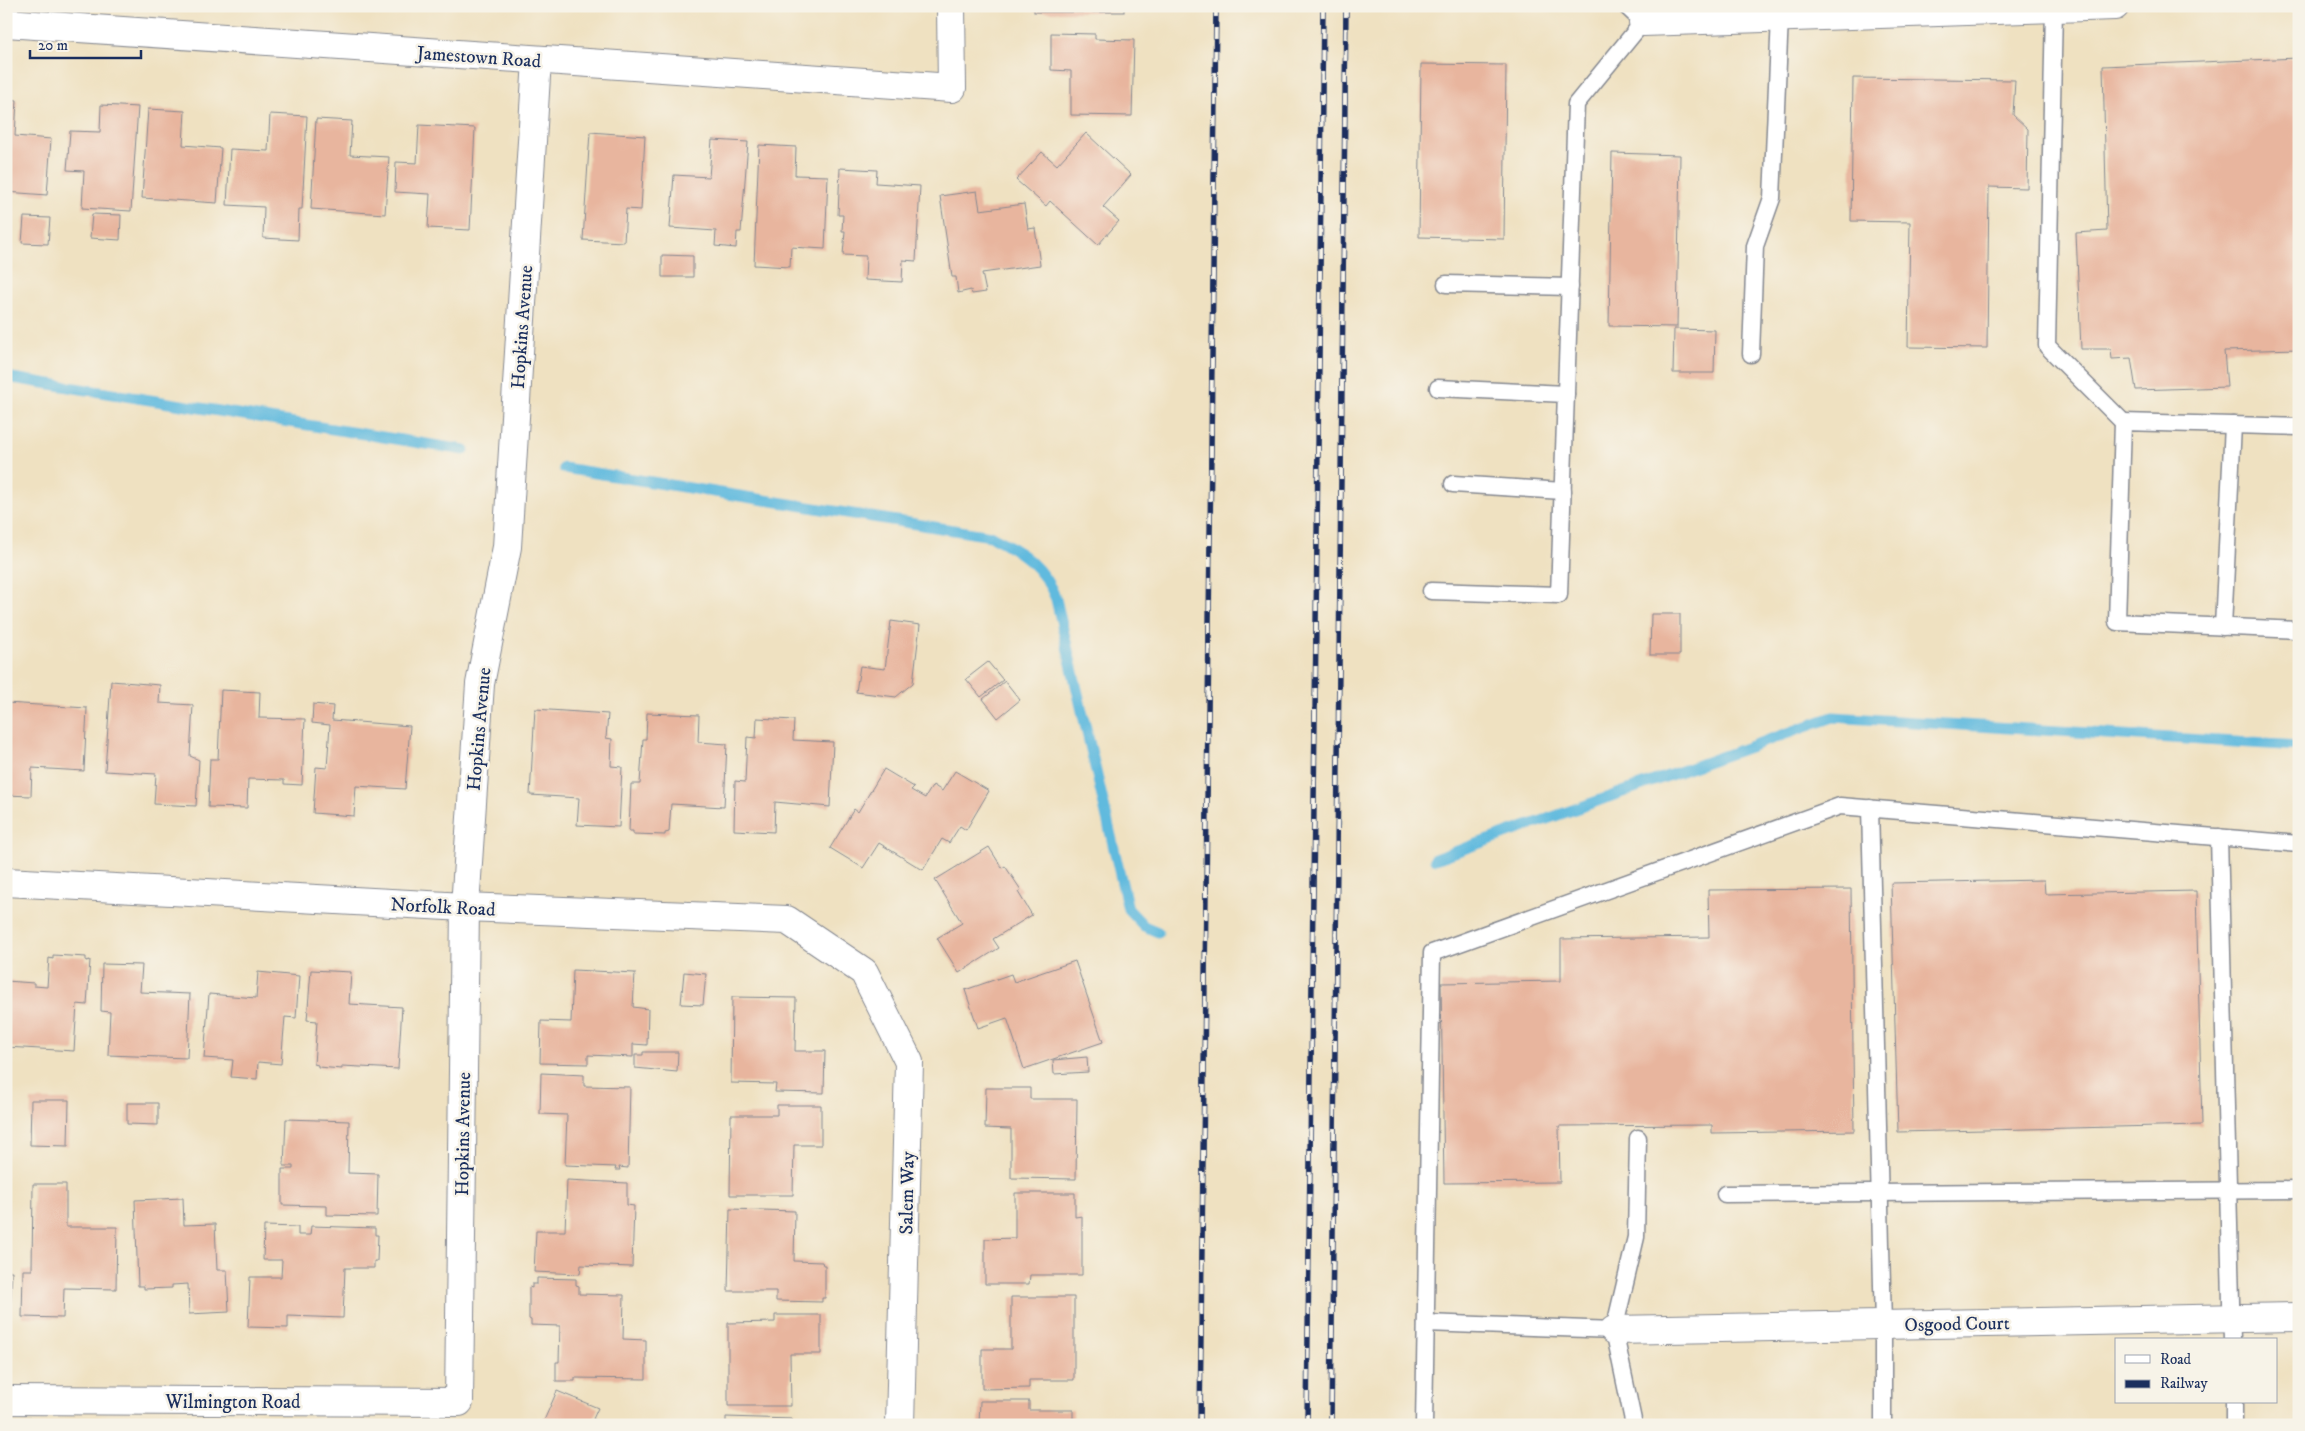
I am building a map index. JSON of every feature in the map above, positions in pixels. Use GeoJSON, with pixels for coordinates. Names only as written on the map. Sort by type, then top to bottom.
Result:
{"type":"FeatureCollection","features":[{"type":"Feature","properties":{"kind":"street","name":"Jamestown Road"},"geometry":{"type":"LineString","coordinates":[[6,23],[952,88],[951,6]]}},
{"type":"Feature","properties":{"kind":"street"},"geometry":{"type":"LineString","coordinates":[[1640,11],[1780,17],[2115,6]]}},
{"type":"Feature","properties":{"kind":"street","name":"Hopkins Avenue"},"geometry":{"type":"LineString","coordinates":[[459,1402],[465,907],[480,684],[507,547],[538,60]]}},
{"type":"Feature","properties":{"kind":"street","name":"Norfolk Road"},"geometry":{"type":"LineString","coordinates":[[6,882],[465,907],[788,920],[864,972]]}},
{"type":"Feature","properties":{"kind":"street","name":"Salem Way"},"geometry":{"type":"LineString","coordinates":[[864,972],[909,1062],[900,1425]]}},
{"type":"Feature","properties":{"kind":"street","name":"Osgood Court"},"geometry":{"type":"LineString","coordinates":[[1614,1330],[1883,1325],[2232,1329],[2299,1317]]}},
{"type":"Feature","properties":{"kind":"street","name":"Wilmington Road"},"geometry":{"type":"LineString","coordinates":[[6,1400],[459,1402]]}},
{"type":"Feature","properties":{"kind":"lane"},"geometry":{"type":"LineString","coordinates":[[2054,8],[2047,346],[2123,422],[2299,427]]}},
{"type":"Feature","properties":{"kind":"lane"},"geometry":{"type":"LineString","coordinates":[[1431,591],[1559,595],[1576,104],[1640,11]]}},
{"type":"Feature","properties":{"kind":"lane"},"geometry":{"type":"LineString","coordinates":[[1751,354],[1755,246],[1772,198],[1780,17]]}},
{"type":"Feature","properties":{"kind":"lane"},"geometry":{"type":"LineString","coordinates":[[1446,284],[1570,287]]}},
{"type":"Feature","properties":{"kind":"lane"},"geometry":{"type":"LineString","coordinates":[[1438,388],[1566,394]]}},
{"type":"Feature","properties":{"kind":"lane"},"geometry":{"type":"LineString","coordinates":[[2123,422],[2117,622],[2299,630]]}},
{"type":"Feature","properties":{"kind":"lane"},"geometry":{"type":"LineString","coordinates":[[2223,627],[2234,425]]}},
{"type":"Feature","properties":{"kind":"lane"},"geometry":{"type":"LineString","coordinates":[[1453,484],[1563,491]]}},
{"type":"Feature","properties":{"kind":"lane"},"geometry":{"type":"LineString","coordinates":[[1424,1425],[1432,953],[1840,806],[2299,844]]}},
{"type":"Feature","properties":{"kind":"lane"},"geometry":{"type":"LineString","coordinates":[[1870,808],[1878,1193],[1883,1325],[1883,1425]]}},
{"type":"Feature","properties":{"kind":"lane"},"geometry":{"type":"LineString","coordinates":[[2218,837],[2232,1329]]}},
{"type":"Feature","properties":{"kind":"lane"},"geometry":{"type":"LineString","coordinates":[[1634,1425],[1614,1330],[1636,1237],[1638,1138]]}},
{"type":"Feature","properties":{"kind":"lane"},"geometry":{"type":"LineString","coordinates":[[1725,1194],[2299,1190]]}},
{"type":"Feature","properties":{"kind":"lane"},"geometry":{"type":"LineString","coordinates":[[1426,1323],[1614,1330]]}},
{"type":"Feature","properties":{"kind":"lane"},"geometry":{"type":"LineString","coordinates":[[2234,1404],[2234,1425]]}},
{"type":"Feature","properties":{"kind":"building"},"geometry":{"type":"Polygon","coordinates":[[[1034,6],[1124,6],[1124,12],[1034,12],[1034,6]]]}},
{"type":"Feature","properties":{"kind":"building"},"geometry":{"type":"Polygon","coordinates":[[[1051,33],[1095,34],[1095,39],[1134,40],[1132,116],[1071,115],[1071,71],[1051,70],[1051,33]]]}},
{"type":"Feature","properties":{"kind":"building"},"geometry":{"type":"Polygon","coordinates":[[[2299,58],[2299,349],[2224,351],[2227,387],[2136,390],[2131,358],[2112,359],[2111,349],[2081,349],[2076,233],[2107,231],[2103,66],[2299,58]]]}},
{"type":"Feature","properties":{"kind":"building"},"geometry":{"type":"Polygon","coordinates":[[[1421,64],[1506,65],[1504,239],[1419,237],[1421,64]]]}},
{"type":"Feature","properties":{"kind":"building"},"geometry":{"type":"Polygon","coordinates":[[[1853,78],[2015,80],[2013,115],[2028,129],[2027,188],[1989,187],[1987,348],[1908,347],[1910,222],[1851,221],[1853,78]]]}},
{"type":"Feature","properties":{"kind":"building"},"geometry":{"type":"Polygon","coordinates":[[[6,99],[17,100],[15,136],[51,139],[47,195],[6,192],[6,99]]]}},
{"type":"Feature","properties":{"kind":"building"},"geometry":{"type":"Polygon","coordinates":[[[101,105],[138,107],[131,211],[82,208],[84,171],[67,170],[70,131],[100,132],[101,105]]]}},
{"type":"Feature","properties":{"kind":"building"},"geometry":{"type":"Polygon","coordinates":[[[148,109],[185,111],[183,145],[221,148],[217,203],[142,198],[148,109]]]}},
{"type":"Feature","properties":{"kind":"building"},"geometry":{"type":"Polygon","coordinates":[[[270,114],[307,116],[302,209],[299,209],[298,240],[263,238],[264,207],[227,205],[230,149],[268,151],[270,114]]]}},
{"type":"Feature","properties":{"kind":"building"},"geometry":{"type":"Polygon","coordinates":[[[316,119],[352,121],[350,155],[389,157],[385,214],[311,209],[316,119]]]}},
{"type":"Feature","properties":{"kind":"building"},"geometry":{"type":"Polygon","coordinates":[[[419,125],[475,128],[470,230],[428,228],[430,194],[395,192],[396,162],[417,163],[419,125]]]}},
{"type":"Feature","properties":{"kind":"building"},"geometry":{"type":"Polygon","coordinates":[[[590,132],[645,136],[641,210],[626,209],[624,242],[583,240],[590,132]]]}},
{"type":"Feature","properties":{"kind":"building"},"geometry":{"type":"Polygon","coordinates":[[[1086,133],[1131,175],[1103,207],[1119,221],[1098,245],[1050,201],[1046,206],[1016,180],[1042,152],[1057,165],[1086,133]]]}},
{"type":"Feature","properties":{"kind":"building"},"geometry":{"type":"Polygon","coordinates":[[[712,140],[748,142],[741,232],[737,232],[736,248],[715,246],[716,231],[670,228],[674,175],[709,177],[712,140]]]}},
{"type":"Feature","properties":{"kind":"building"},"geometry":{"type":"Polygon","coordinates":[[[759,145],[796,147],[795,175],[828,176],[825,249],[791,247],[790,267],[754,265],[759,145]]]}},
{"type":"Feature","properties":{"kind":"building"},"geometry":{"type":"Polygon","coordinates":[[[1612,153],[1680,155],[1677,327],[1609,326],[1612,153]]]}},
{"type":"Feature","properties":{"kind":"building"},"geometry":{"type":"Polygon","coordinates":[[[840,168],[877,170],[876,183],[920,186],[916,261],[903,260],[902,282],[865,280],[866,256],[843,255],[845,231],[842,231],[843,215],[838,215],[840,168]]]}},
{"type":"Feature","properties":{"kind":"building"},"geometry":{"type":"Polygon","coordinates":[[[977,191],[980,210],[1024,204],[1028,229],[1035,228],[1040,265],[982,273],[986,292],[972,294],[971,290],[958,293],[956,277],[952,277],[940,196],[977,191]]]}},
{"type":"Feature","properties":{"kind":"building"},"geometry":{"type":"Polygon","coordinates":[[[92,214],[121,215],[120,240],[90,238],[92,214]]]}},
{"type":"Feature","properties":{"kind":"building"},"geometry":{"type":"Polygon","coordinates":[[[24,217],[50,218],[48,244],[22,243],[24,217]]]}},
{"type":"Feature","properties":{"kind":"building"},"geometry":{"type":"Polygon","coordinates":[[[662,255],[693,256],[693,277],[662,277],[662,255]]]}},
{"type":"Feature","properties":{"kind":"building"},"geometry":{"type":"Polygon","coordinates":[[[1674,329],[1715,330],[1714,373],[1673,373],[1674,329]]]}},
{"type":"Feature","properties":{"kind":"building"},"geometry":{"type":"Polygon","coordinates":[[[1651,614],[1680,614],[1680,655],[1650,655],[1651,614]]]}},
{"type":"Feature","properties":{"kind":"building"},"geometry":{"type":"Polygon","coordinates":[[[891,621],[920,625],[913,683],[896,697],[856,692],[860,666],[885,669],[891,621]]]}},
{"type":"Feature","properties":{"kind":"building"},"geometry":{"type":"Polygon","coordinates":[[[988,662],[1003,680],[981,697],[966,679],[988,662]]]}},
{"type":"Feature","properties":{"kind":"building"},"geometry":{"type":"Polygon","coordinates":[[[111,681],[160,685],[159,703],[193,705],[190,756],[199,760],[196,806],[154,804],[156,774],[105,771],[111,681]]]}},
{"type":"Feature","properties":{"kind":"building"},"geometry":{"type":"Polygon","coordinates":[[[1005,681],[1020,700],[998,718],[983,699],[1005,681]]]}},
{"type":"Feature","properties":{"kind":"building"},"geometry":{"type":"Polygon","coordinates":[[[221,690],[260,692],[259,718],[305,719],[302,785],[284,784],[284,780],[248,779],[247,808],[208,807],[210,759],[218,759],[221,690]]]}},
{"type":"Feature","properties":{"kind":"building"},"geometry":{"type":"Polygon","coordinates":[[[6,703],[87,708],[84,771],[32,768],[31,796],[6,795],[6,703]]]}},
{"type":"Feature","properties":{"kind":"building"},"geometry":{"type":"Polygon","coordinates":[[[313,704],[333,706],[332,720],[410,726],[405,789],[356,786],[354,816],[313,813],[316,767],[327,768],[330,725],[312,723],[313,704]]]}},
{"type":"Feature","properties":{"kind":"building"},"geometry":{"type":"Polygon","coordinates":[[[535,709],[608,714],[606,738],[612,739],[611,766],[622,767],[619,827],[577,825],[579,798],[530,795],[535,709]]]}},
{"type":"Feature","properties":{"kind":"building"},"geometry":{"type":"Polygon","coordinates":[[[647,713],[699,715],[698,742],[727,744],[724,807],[671,804],[669,832],[665,833],[665,835],[633,834],[633,831],[629,831],[631,784],[640,784],[643,739],[646,739],[647,713]]]}},
{"type":"Feature","properties":{"kind":"building"},"geometry":{"type":"Polygon","coordinates":[[[757,718],[794,720],[793,740],[833,742],[830,807],[775,802],[774,832],[734,830],[735,781],[745,782],[747,737],[756,738],[757,718]]]}},
{"type":"Feature","properties":{"kind":"building"},"geometry":{"type":"Polygon","coordinates":[[[884,769],[914,787],[911,790],[925,798],[933,785],[942,791],[955,771],[989,791],[966,830],[960,826],[949,843],[942,839],[923,870],[879,843],[863,868],[830,848],[854,809],[858,812],[884,769]]]}},
{"type":"Feature","properties":{"kind":"building"},"geometry":{"type":"Polygon","coordinates":[[[989,847],[1002,868],[1005,866],[1021,890],[1018,892],[1032,915],[993,939],[999,948],[959,973],[937,938],[962,923],[935,880],[989,847]]]}},
{"type":"Feature","properties":{"kind":"building"},"geometry":{"type":"Polygon","coordinates":[[[2044,880],[2045,894],[2196,891],[2202,1125],[1898,1132],[1891,883],[2044,880]]]}},
{"type":"Feature","properties":{"kind":"building"},"geometry":{"type":"Polygon","coordinates":[[[1851,889],[1854,1131],[1712,1133],[1712,1125],[1559,1126],[1560,1182],[1444,1183],[1441,983],[1561,981],[1561,939],[1709,937],[1708,890],[1851,889]]]}},
{"type":"Feature","properties":{"kind":"building"},"geometry":{"type":"Polygon","coordinates":[[[53,955],[86,957],[86,961],[90,960],[87,1005],[77,1004],[74,1051],[6,1047],[6,981],[34,983],[34,986],[47,987],[49,958],[53,959],[53,955]]]}},
{"type":"Feature","properties":{"kind":"building"},"geometry":{"type":"Polygon","coordinates":[[[1075,961],[1103,1042],[1024,1069],[1007,1018],[978,1028],[965,990],[1011,974],[1014,982],[1075,961]]]}},
{"type":"Feature","properties":{"kind":"building"},"geometry":{"type":"Polygon","coordinates":[[[102,964],[142,965],[140,992],[190,994],[187,1058],[108,1055],[110,1012],[101,1011],[102,964]]]}},
{"type":"Feature","properties":{"kind":"building"},"geometry":{"type":"Polygon","coordinates":[[[311,970],[351,972],[349,1004],[402,1007],[398,1069],[342,1066],[342,1069],[318,1067],[318,1065],[314,1064],[317,1021],[307,1020],[311,970]]]}},
{"type":"Feature","properties":{"kind":"building"},"geometry":{"type":"Polygon","coordinates":[[[573,970],[635,973],[633,1007],[648,1009],[647,1045],[633,1044],[633,1057],[588,1055],[588,1064],[540,1063],[541,1021],[571,1022],[573,970]]]}},
{"type":"Feature","properties":{"kind":"building"},"geometry":{"type":"Polygon","coordinates":[[[258,972],[299,976],[296,1018],[285,1017],[281,1064],[258,1062],[257,1079],[231,1077],[233,1060],[204,1058],[209,994],[256,998],[258,972]]]}},
{"type":"Feature","properties":{"kind":"building"},"geometry":{"type":"Polygon","coordinates":[[[684,972],[706,974],[703,1005],[681,1004],[684,972]]]}},
{"type":"Feature","properties":{"kind":"building"},"geometry":{"type":"Polygon","coordinates":[[[732,997],[796,998],[795,1051],[825,1051],[824,1093],[775,1092],[776,1084],[731,1083],[732,997]]]}},
{"type":"Feature","properties":{"kind":"building"},"geometry":{"type":"Polygon","coordinates":[[[643,1052],[678,1052],[677,1072],[635,1068],[635,1055],[643,1055],[643,1052]]]}},
{"type":"Feature","properties":{"kind":"building"},"geometry":{"type":"Polygon","coordinates":[[[1087,1057],[1088,1072],[1054,1074],[1053,1060],[1087,1057]]]}},
{"type":"Feature","properties":{"kind":"building"},"geometry":{"type":"Polygon","coordinates":[[[541,1073],[584,1075],[584,1086],[630,1087],[628,1168],[619,1167],[620,1170],[615,1170],[616,1167],[565,1165],[567,1115],[540,1114],[541,1073]]]}},
{"type":"Feature","properties":{"kind":"building"},"geometry":{"type":"Polygon","coordinates":[[[986,1088],[1030,1088],[1030,1099],[1077,1099],[1076,1179],[1011,1178],[1011,1129],[985,1128],[986,1088]]]}},
{"type":"Feature","properties":{"kind":"building"},"geometry":{"type":"Polygon","coordinates":[[[31,1100],[69,1100],[68,1146],[30,1145],[31,1100]]]}},
{"type":"Feature","properties":{"kind":"building"},"geometry":{"type":"Polygon","coordinates":[[[127,1103],[158,1103],[158,1125],[127,1124],[127,1103]]]}},
{"type":"Feature","properties":{"kind":"building"},"geometry":{"type":"Polygon","coordinates":[[[777,1105],[821,1105],[821,1145],[794,1145],[793,1195],[730,1195],[731,1115],[777,1115],[777,1105]]]}},
{"type":"Feature","properties":{"kind":"building"},"geometry":{"type":"Polygon","coordinates":[[[286,1119],[349,1121],[348,1173],[378,1174],[377,1216],[327,1215],[327,1206],[282,1205],[282,1169],[293,1169],[293,1166],[284,1166],[286,1119]]]}},
{"type":"Feature","properties":{"kind":"building"},"geometry":{"type":"Polygon","coordinates":[[[567,1180],[627,1183],[627,1205],[634,1206],[632,1267],[581,1265],[580,1274],[534,1272],[536,1231],[565,1231],[567,1180]]]}},
{"type":"Feature","properties":{"kind":"building"},"geometry":{"type":"Polygon","coordinates":[[[33,1184],[66,1184],[66,1227],[117,1227],[116,1289],[64,1288],[63,1318],[22,1317],[23,1270],[32,1270],[33,1184]]]}},
{"type":"Feature","properties":{"kind":"building"},"geometry":{"type":"Polygon","coordinates":[[[1015,1193],[1075,1193],[1075,1217],[1082,1216],[1082,1275],[1030,1275],[1029,1284],[985,1284],[985,1239],[1015,1238],[1015,1193]]]}},
{"type":"Feature","properties":{"kind":"building"},"geometry":{"type":"Polygon","coordinates":[[[183,1198],[184,1225],[215,1224],[217,1270],[227,1270],[229,1312],[189,1314],[188,1284],[172,1285],[172,1288],[144,1289],[144,1286],[138,1286],[135,1200],[183,1198]]]}},
{"type":"Feature","properties":{"kind":"building"},"geometry":{"type":"Polygon","coordinates":[[[730,1209],[795,1211],[794,1261],[822,1262],[825,1265],[825,1298],[822,1298],[822,1302],[776,1301],[776,1291],[728,1291],[730,1209]]]}},
{"type":"Feature","properties":{"kind":"building"},"geometry":{"type":"Polygon","coordinates":[[[264,1226],[298,1227],[298,1235],[310,1235],[311,1226],[375,1228],[375,1235],[378,1235],[377,1261],[374,1261],[374,1268],[345,1268],[343,1318],[288,1316],[288,1328],[248,1327],[250,1277],[281,1277],[282,1260],[263,1260],[264,1226]]]}},
{"type":"Feature","properties":{"kind":"building"},"geometry":{"type":"Polygon","coordinates":[[[6,1271],[12,1271],[10,1315],[6,1315],[6,1271]]]}},
{"type":"Feature","properties":{"kind":"building"},"geometry":{"type":"Polygon","coordinates":[[[537,1278],[576,1279],[576,1285],[579,1286],[579,1294],[624,1295],[623,1339],[646,1340],[646,1379],[575,1378],[575,1381],[556,1381],[556,1362],[559,1362],[560,1326],[531,1325],[531,1320],[529,1319],[529,1287],[532,1288],[532,1284],[537,1284],[537,1278]]]}},
{"type":"Feature","properties":{"kind":"building"},"geometry":{"type":"Polygon","coordinates":[[[1011,1297],[1074,1297],[1074,1380],[1029,1380],[1029,1388],[982,1389],[982,1349],[1011,1349],[1011,1297]]]}},
{"type":"Feature","properties":{"kind":"building"},"geometry":{"type":"Polygon","coordinates":[[[775,1315],[821,1315],[821,1354],[790,1354],[791,1406],[728,1406],[728,1323],[775,1322],[775,1315]]]}},
{"type":"Feature","properties":{"kind":"building"},"geometry":{"type":"Polygon","coordinates":[[[557,1391],[598,1408],[593,1419],[606,1425],[542,1425],[557,1391]]]}},
{"type":"Feature","properties":{"kind":"building"},"geometry":{"type":"Polygon","coordinates":[[[980,1401],[1029,1401],[1029,1410],[1073,1410],[1073,1425],[979,1425],[980,1401]]]}},
{"type":"Feature","properties":{"kind":"building"},"geometry":{"type":"Polygon","coordinates":[[[726,1417],[792,1419],[792,1425],[726,1425],[726,1417]]]}},
{"type":"Feature","properties":{"kind":"waterway"},"geometry":{"type":"LineString","coordinates":[[6,377],[464,450]]}},
{"type":"Feature","properties":{"kind":"waterway"},"geometry":{"type":"LineString","coordinates":[[564,468],[991,536],[1012,547],[1030,561],[1045,578],[1056,599],[1128,909],[1144,926],[1158,932]]}},
{"type":"Feature","properties":{"kind":"waterway"},"geometry":{"type":"LineString","coordinates":[[1435,859],[1833,717],[2299,746]]}},
{"type":"Feature","properties":{"kind":"railway"},"geometry":{"type":"LineString","coordinates":[[1200,1425],[1216,6]]}},
{"type":"Feature","properties":{"kind":"railway"},"geometry":{"type":"LineString","coordinates":[[1307,1425],[1323,6]]}},
{"type":"Feature","properties":{"kind":"railway"},"geometry":{"type":"LineString","coordinates":[[1331,1425],[1346,6]]}}]}
